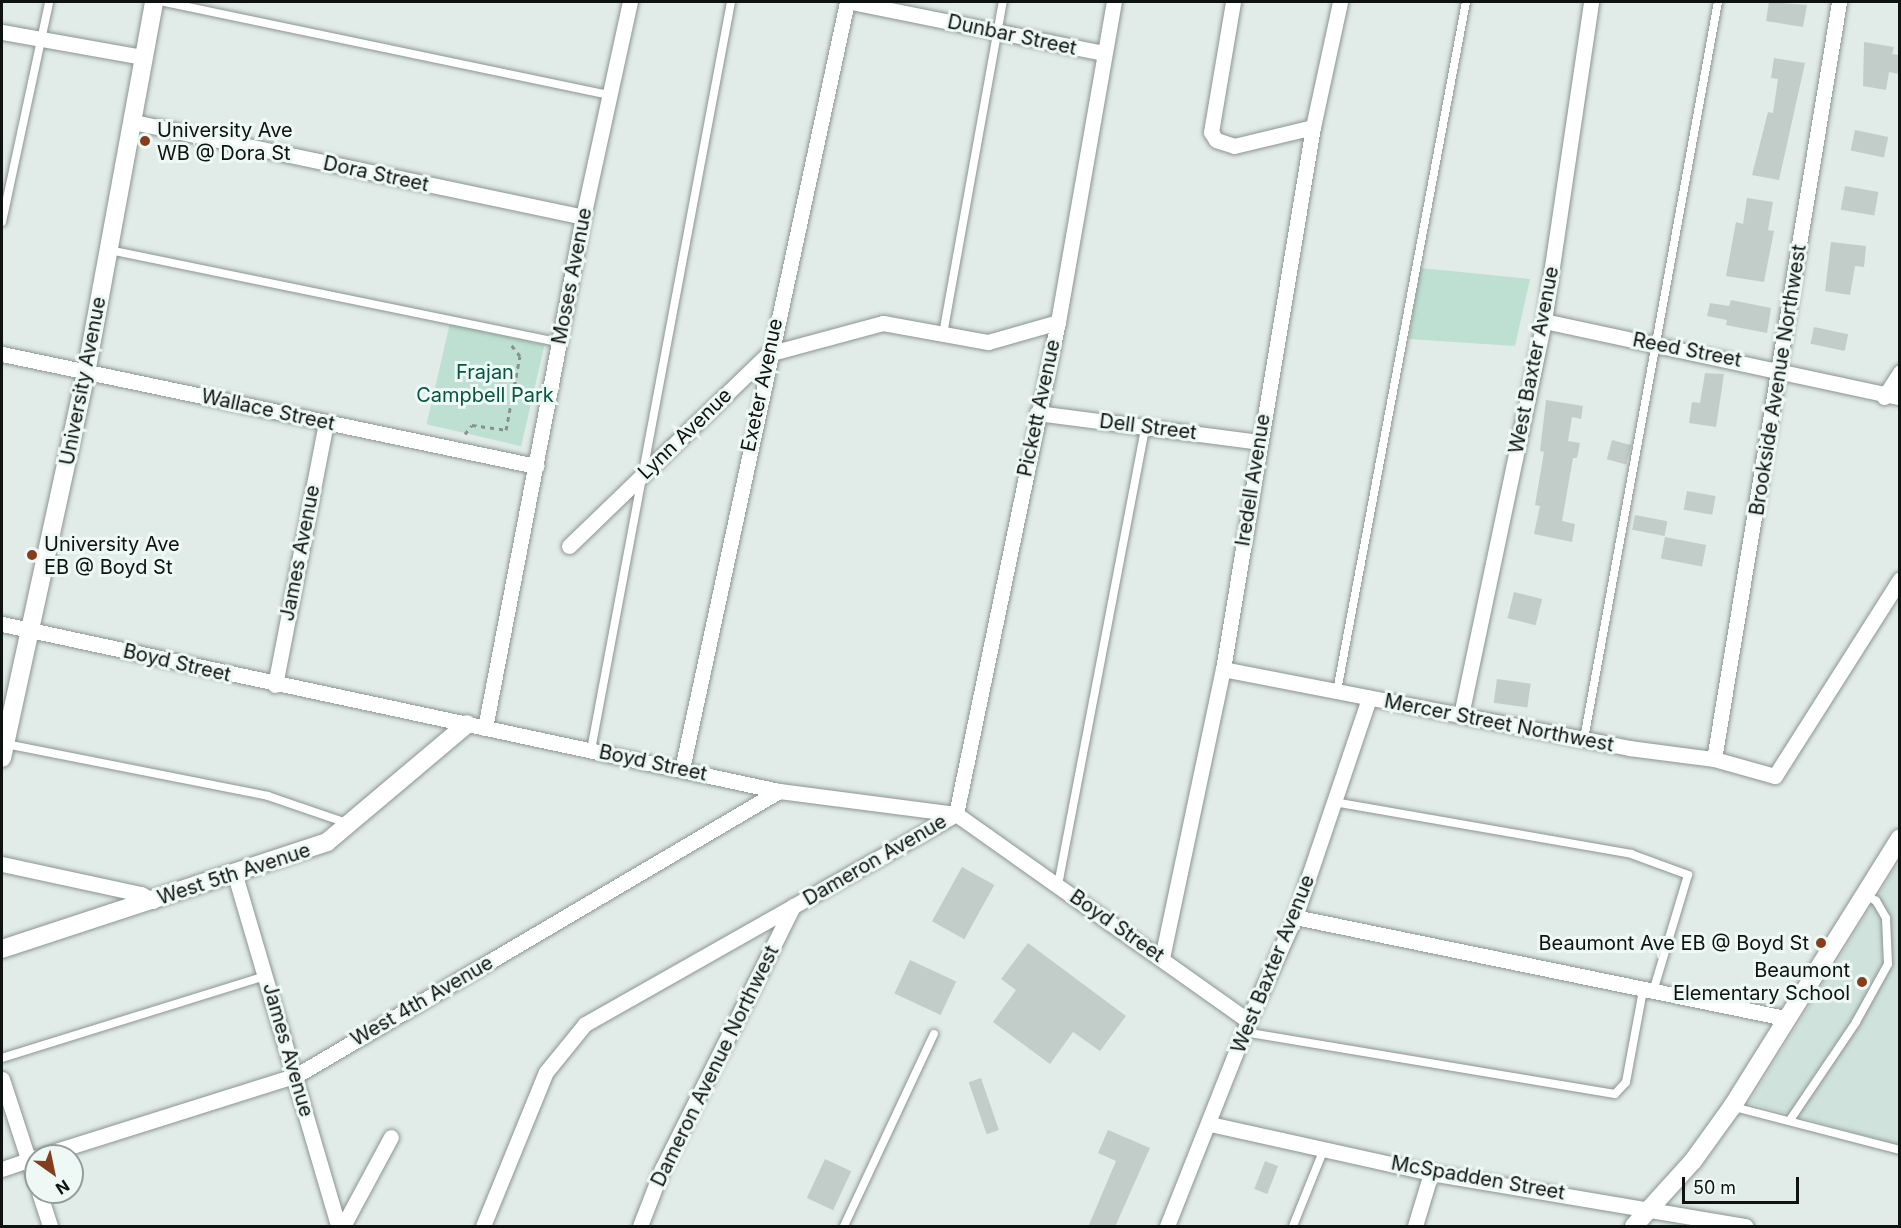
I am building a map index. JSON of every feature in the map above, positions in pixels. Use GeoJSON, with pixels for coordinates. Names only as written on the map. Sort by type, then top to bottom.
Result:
{"type":"FeatureCollection","features":[{"type":"Feature","properties":{"kind":"street","name":"University Avenue"},"geometry":{"type":"LineString","coordinates":[[3,749],[86,373],[154,2]]}},
{"type":"Feature","properties":{"kind":"street","name":"Moses Avenue"},"geometry":{"type":"LineString","coordinates":[[485,728],[583,217],[630,2]]}},
{"type":"Feature","properties":{"kind":"street","name":"Exeter Avenue"},"geometry":{"type":"LineString","coordinates":[[682,769],[768,354],[847,2]]}},
{"type":"Feature","properties":{"kind":"street","name":"Dunbar Street"},"geometry":{"type":"LineString","coordinates":[[851,2],[1103,53]]}},
{"type":"Feature","properties":{"kind":"street","name":"Pickett Avenue"},"geometry":{"type":"LineString","coordinates":[[956,814],[1036,413],[1058,322],[1103,53],[1114,2]]}},
{"type":"Feature","properties":{"kind":"street"},"geometry":{"type":"LineString","coordinates":[[1233,2],[1211,132],[1216,140],[1234,146],[1313,128]]}},
{"type":"Feature","properties":{"kind":"street","name":"Iredell Avenue"},"geometry":{"type":"LineString","coordinates":[[1162,958],[1223,669],[1313,128],[1340,2]]}},
{"type":"Feature","properties":{"kind":"street","name":"West Baxter Avenue"},"geometry":{"type":"LineString","coordinates":[[1461,715],[1544,321],[1591,2]]}},
{"type":"Feature","properties":{"kind":"street","name":"Brookside Avenue Northwest"},"geometry":{"type":"LineString","coordinates":[[1714,759],[1781,369],[1839,2]]}},
{"type":"Feature","properties":{"kind":"street"},"geometry":{"type":"LineString","coordinates":[[2,32],[143,57]]}},
{"type":"Feature","properties":{"kind":"street","name":"Dora Street"},"geometry":{"type":"LineString","coordinates":[[133,122],[583,217]]}},
{"type":"Feature","properties":{"kind":"street","name":"Reed Street"},"geometry":{"type":"LineString","coordinates":[[1544,321],[1781,369],[1892,397]]}},
{"type":"Feature","properties":{"kind":"street","name":"Lynn Avenue"},"geometry":{"type":"LineString","coordinates":[[569,546],[768,354],[883,322],[988,342],[1058,322]]}},
{"type":"Feature","properties":{"kind":"street","name":"Wallace Street"},"geometry":{"type":"LineString","coordinates":[[2,354],[536,466]]}},
{"type":"Feature","properties":{"kind":"street"},"geometry":{"type":"LineString","coordinates":[[1892,397],[1899,372]]}},
{"type":"Feature","properties":{"kind":"street","name":"Dell Street"},"geometry":{"type":"LineString","coordinates":[[1036,413],[1259,442]]}},
{"type":"Feature","properties":{"kind":"street","name":"James Avenue"},"geometry":{"type":"LineString","coordinates":[[275,685],[326,422]]}},
{"type":"Feature","properties":{"kind":"street","name":"Mercer Street Northwest"},"geometry":{"type":"LineString","coordinates":[[1223,669],[1584,739],[1714,759],[1775,776],[1899,579]]}},
{"type":"Feature","properties":{"kind":"street","name":"Boyd Street"},"geometry":{"type":"LineString","coordinates":[[2,624],[275,685],[779,791],[956,814],[1162,958],[1246,1027]]}},
{"type":"Feature","properties":{"kind":"street","name":"West Baxter Avenue"},"geometry":{"type":"LineString","coordinates":[[1167,1227],[1210,1125],[1246,1027],[1295,917],[1369,698]]}},
{"type":"Feature","properties":{"kind":"street","name":"West 5th Avenue"},"geometry":{"type":"LineString","coordinates":[[2,949],[235,875],[327,842],[351,825],[466,724]]}},
{"type":"Feature","properties":{"kind":"street","name":"West 4th Avenue"},"geometry":{"type":"LineString","coordinates":[[79,1144],[297,1075],[779,791]]}},
{"type":"Feature","properties":{"kind":"street","name":"Dameron Avenue"},"geometry":{"type":"LineString","coordinates":[[483,1227],[546,1072],[585,1024],[956,814]]}},
{"type":"Feature","properties":{"kind":"street"},"geometry":{"type":"LineString","coordinates":[[1634,1227],[1654,1208],[1732,1107],[1785,1018],[1899,838]]}},
{"type":"Feature","properties":{"kind":"street"},"geometry":{"type":"LineString","coordinates":[[2,864],[153,901]]}},
{"type":"Feature","properties":{"kind":"street","name":"James Avenue"},"geometry":{"type":"LineString","coordinates":[[235,875],[297,1075],[338,1227]]}},
{"type":"Feature","properties":{"kind":"street","name":"Dameron Avenue Northwest"},"geometry":{"type":"LineString","coordinates":[[640,1227],[662,1169],[793,906]]}},
{"type":"Feature","properties":{"kind":"street"},"geometry":{"type":"LineString","coordinates":[[1295,917],[1785,1018]]}},
{"type":"Feature","properties":{"kind":"street"},"geometry":{"type":"LineString","coordinates":[[2,1079],[29,1144]]}},
{"type":"Feature","properties":{"kind":"street","name":"McSpadden Street"},"geometry":{"type":"LineString","coordinates":[[1210,1125],[1431,1173],[1654,1208],[1746,1227]]}},
{"type":"Feature","properties":{"kind":"street"},"geometry":{"type":"LineString","coordinates":[[343,1227],[392,1137]]}},
{"type":"Feature","properties":{"kind":"street","name":"West 4th Avenue"},"geometry":{"type":"LineString","coordinates":[[2,1169],[24,1162]]}},
{"type":"Feature","properties":{"kind":"street"},"geometry":{"type":"LineString","coordinates":[[1415,1227],[1431,1173]]}},
{"type":"Feature","properties":{"kind":"street"},"geometry":{"type":"LineString","coordinates":[[43,1204],[50,1227]]}},
{"type":"Feature","properties":{"kind":"street"},"geometry":{"type":"LineString","coordinates":[[1647,1227],[1654,1208]]}},
{"type":"Feature","properties":{"kind":"lane"},"geometry":{"type":"LineString","coordinates":[[2,222],[48,2]]}},
{"type":"Feature","properties":{"kind":"lane"},"geometry":{"type":"LineString","coordinates":[[164,2],[610,95]]}},
{"type":"Feature","properties":{"kind":"lane"},"geometry":{"type":"LineString","coordinates":[[591,750],[639,478],[731,2]]}},
{"type":"Feature","properties":{"kind":"lane"},"geometry":{"type":"LineString","coordinates":[[943,334],[1003,2]]}},
{"type":"Feature","properties":{"kind":"lane"},"geometry":{"type":"LineString","coordinates":[[1337,691],[1466,2]]}},
{"type":"Feature","properties":{"kind":"lane"},"geometry":{"type":"LineString","coordinates":[[1584,739],[1718,2]]}},
{"type":"Feature","properties":{"kind":"lane"},"geometry":{"type":"LineString","coordinates":[[109,250],[559,342]]}},
{"type":"Feature","properties":{"kind":"lane"},"geometry":{"type":"LineString","coordinates":[[1058,885],[1145,426]]}},
{"type":"Feature","properties":{"kind":"lane"},"geometry":{"type":"LineString","coordinates":[[3,749],[268,796],[351,825]]}},
{"type":"Feature","properties":{"kind":"lane"},"geometry":{"type":"LineString","coordinates":[[1246,1027],[1615,1094],[1626,1082],[1648,991],[1688,875],[1631,854],[1334,802]]}},
{"type":"Feature","properties":{"kind":"lane"},"geometry":{"type":"LineString","coordinates":[[1790,1120],[1856,1023],[1888,964],[1886,918],[1876,901],[1865,894]]}},
{"type":"Feature","properties":{"kind":"lane"},"geometry":{"type":"LineString","coordinates":[[2,1058],[266,976]]}},
{"type":"Feature","properties":{"kind":"lane"},"geometry":{"type":"LineString","coordinates":[[844,1227],[934,1034]]}},
{"type":"Feature","properties":{"kind":"lane"},"geometry":{"type":"LineString","coordinates":[[1732,1107],[1790,1120],[1899,1150]]}},
{"type":"Feature","properties":{"kind":"lane"},"geometry":{"type":"LineString","coordinates":[[1293,1227],[1324,1149]]}},
{"type":"Feature","properties":{"kind":"path"},"geometry":{"type":"LineString","coordinates":[[465,434],[472,425],[506,430],[520,356],[510,343],[511,332]]}},
{"type":"Feature","properties":{"kind":"shaded area","name":"Beaumont Elementary School"},"geometry":{"type":"Polygon","coordinates":[[[1899,862],[1899,1145],[1749,1103],[1899,862]]]}},
{"type":"Feature","properties":{"kind":"green space"},"geometry":{"type":"Polygon","coordinates":[[[1420,268],[1530,279],[1515,346],[1409,339],[1420,268]]]}},
{"type":"Feature","properties":{"kind":"green space","name":"Frajan Campbell Park"},"geometry":{"type":"Polygon","coordinates":[[[450,323],[545,345],[521,446],[427,424],[450,323]]]}},
{"type":"Feature","properties":{"kind":"building"},"geometry":{"type":"Polygon","coordinates":[[[1769,2],[1807,5],[1803,27],[1766,21],[1769,2]]]}},
{"type":"Feature","properties":{"kind":"building"},"geometry":{"type":"Polygon","coordinates":[[[1864,42],[1894,47],[1892,54],[1899,55],[1899,74],[1889,72],[1886,90],[1863,86],[1864,42]]]}},
{"type":"Feature","properties":{"kind":"building"},"geometry":{"type":"Polygon","coordinates":[[[1774,58],[1805,63],[1779,180],[1752,175],[1768,112],[1773,113],[1778,79],[1771,78],[1774,58]]]}},
{"type":"Feature","properties":{"kind":"building"},"geometry":{"type":"Polygon","coordinates":[[[1855,130],[1888,137],[1884,158],[1851,151],[1855,130]]]}},
{"type":"Feature","properties":{"kind":"building"},"geometry":{"type":"Polygon","coordinates":[[[1845,186],[1878,192],[1874,216],[1841,210],[1845,186]]]}},
{"type":"Feature","properties":{"kind":"building"},"geometry":{"type":"Polygon","coordinates":[[[1747,198],[1773,202],[1768,230],[1774,231],[1764,282],[1726,276],[1736,222],[1743,224],[1747,198]]]}},
{"type":"Feature","properties":{"kind":"building"},"geometry":{"type":"Polygon","coordinates":[[[1831,242],[1866,246],[1864,267],[1855,266],[1850,295],[1825,291],[1831,242]]]}},
{"type":"Feature","properties":{"kind":"building"},"geometry":{"type":"Polygon","coordinates":[[[1731,300],[1771,308],[1767,333],[1726,325],[1727,320],[1707,316],[1710,303],[1729,306],[1731,300]]]}},
{"type":"Feature","properties":{"kind":"building"},"geometry":{"type":"Polygon","coordinates":[[[1814,327],[1848,334],[1845,351],[1810,344],[1814,327]]]}},
{"type":"Feature","properties":{"kind":"building"},"geometry":{"type":"Polygon","coordinates":[[[1705,373],[1724,374],[1716,427],[1689,423],[1692,402],[1700,403],[1705,373]]]}},
{"type":"Feature","properties":{"kind":"building"},"geometry":{"type":"Polygon","coordinates":[[[1546,400],[1583,406],[1581,419],[1572,417],[1568,441],[1580,443],[1577,458],[1573,458],[1562,521],[1575,524],[1572,542],[1534,534],[1540,506],[1535,505],[1544,452],[1540,451],[1546,400]]]}},
{"type":"Feature","properties":{"kind":"building"},"geometry":{"type":"Polygon","coordinates":[[[1612,440],[1631,445],[1626,464],[1607,459],[1612,440]]]}},
{"type":"Feature","properties":{"kind":"building"},"geometry":{"type":"Polygon","coordinates":[[[1687,491],[1716,496],[1712,515],[1684,510],[1687,491]]]}},
{"type":"Feature","properties":{"kind":"building"},"geometry":{"type":"Polygon","coordinates":[[[1635,515],[1667,521],[1665,536],[1632,530],[1635,515]]]}},
{"type":"Feature","properties":{"kind":"building"},"geometry":{"type":"Polygon","coordinates":[[[1665,537],[1706,545],[1702,567],[1661,559],[1665,537]]]}},
{"type":"Feature","properties":{"kind":"building"},"geometry":{"type":"Polygon","coordinates":[[[1514,592],[1542,599],[1536,625],[1507,618],[1514,592]]]}},
{"type":"Feature","properties":{"kind":"building"},"geometry":{"type":"Polygon","coordinates":[[[1497,679],[1531,684],[1527,707],[1494,703],[1497,679]]]}},
{"type":"Feature","properties":{"kind":"building"},"geometry":{"type":"Polygon","coordinates":[[[962,867],[994,885],[964,939],[932,921],[962,867]]]}},
{"type":"Feature","properties":{"kind":"building"},"geometry":{"type":"Polygon","coordinates":[[[1028,943],[1126,1016],[1100,1051],[1073,1032],[1050,1064],[993,1022],[1016,990],[1001,979],[1028,943]]]}},
{"type":"Feature","properties":{"kind":"building"},"geometry":{"type":"Polygon","coordinates":[[[910,960],[956,982],[941,1015],[894,994],[910,960]]]}},
{"type":"Feature","properties":{"kind":"building"},"geometry":{"type":"Polygon","coordinates":[[[981,1078],[999,1130],[987,1134],[969,1082],[981,1078]]]}},
{"type":"Feature","properties":{"kind":"building"},"geometry":{"type":"Polygon","coordinates":[[[1108,1130],[1150,1148],[1115,1227],[1088,1227],[1116,1161],[1098,1153],[1108,1130]]]}},
{"type":"Feature","properties":{"kind":"building"},"geometry":{"type":"Polygon","coordinates":[[[825,1159],[851,1171],[833,1210],[807,1198],[825,1159]]]}},
{"type":"Feature","properties":{"kind":"building"},"geometry":{"type":"Polygon","coordinates":[[[1265,1161],[1278,1166],[1267,1194],[1254,1189],[1265,1161]]]}},
{"type":"Feature","properties":{"kind":"place","name":"University Ave WB @ Dora St"},"geometry":{"type":"Point","coordinates":[145,141]}},
{"type":"Feature","properties":{"kind":"place","name":"University Ave EB @ Boyd St"},"geometry":{"type":"Point","coordinates":[32,555]}},
{"type":"Feature","properties":{"kind":"place","name":"Beaumont Ave EB @ Boyd St"},"geometry":{"type":"Point","coordinates":[1821,943]}},
{"type":"Feature","properties":{"kind":"place","name":"Beaumont Elementary School"},"geometry":{"type":"Point","coordinates":[1862,982]}}]}
